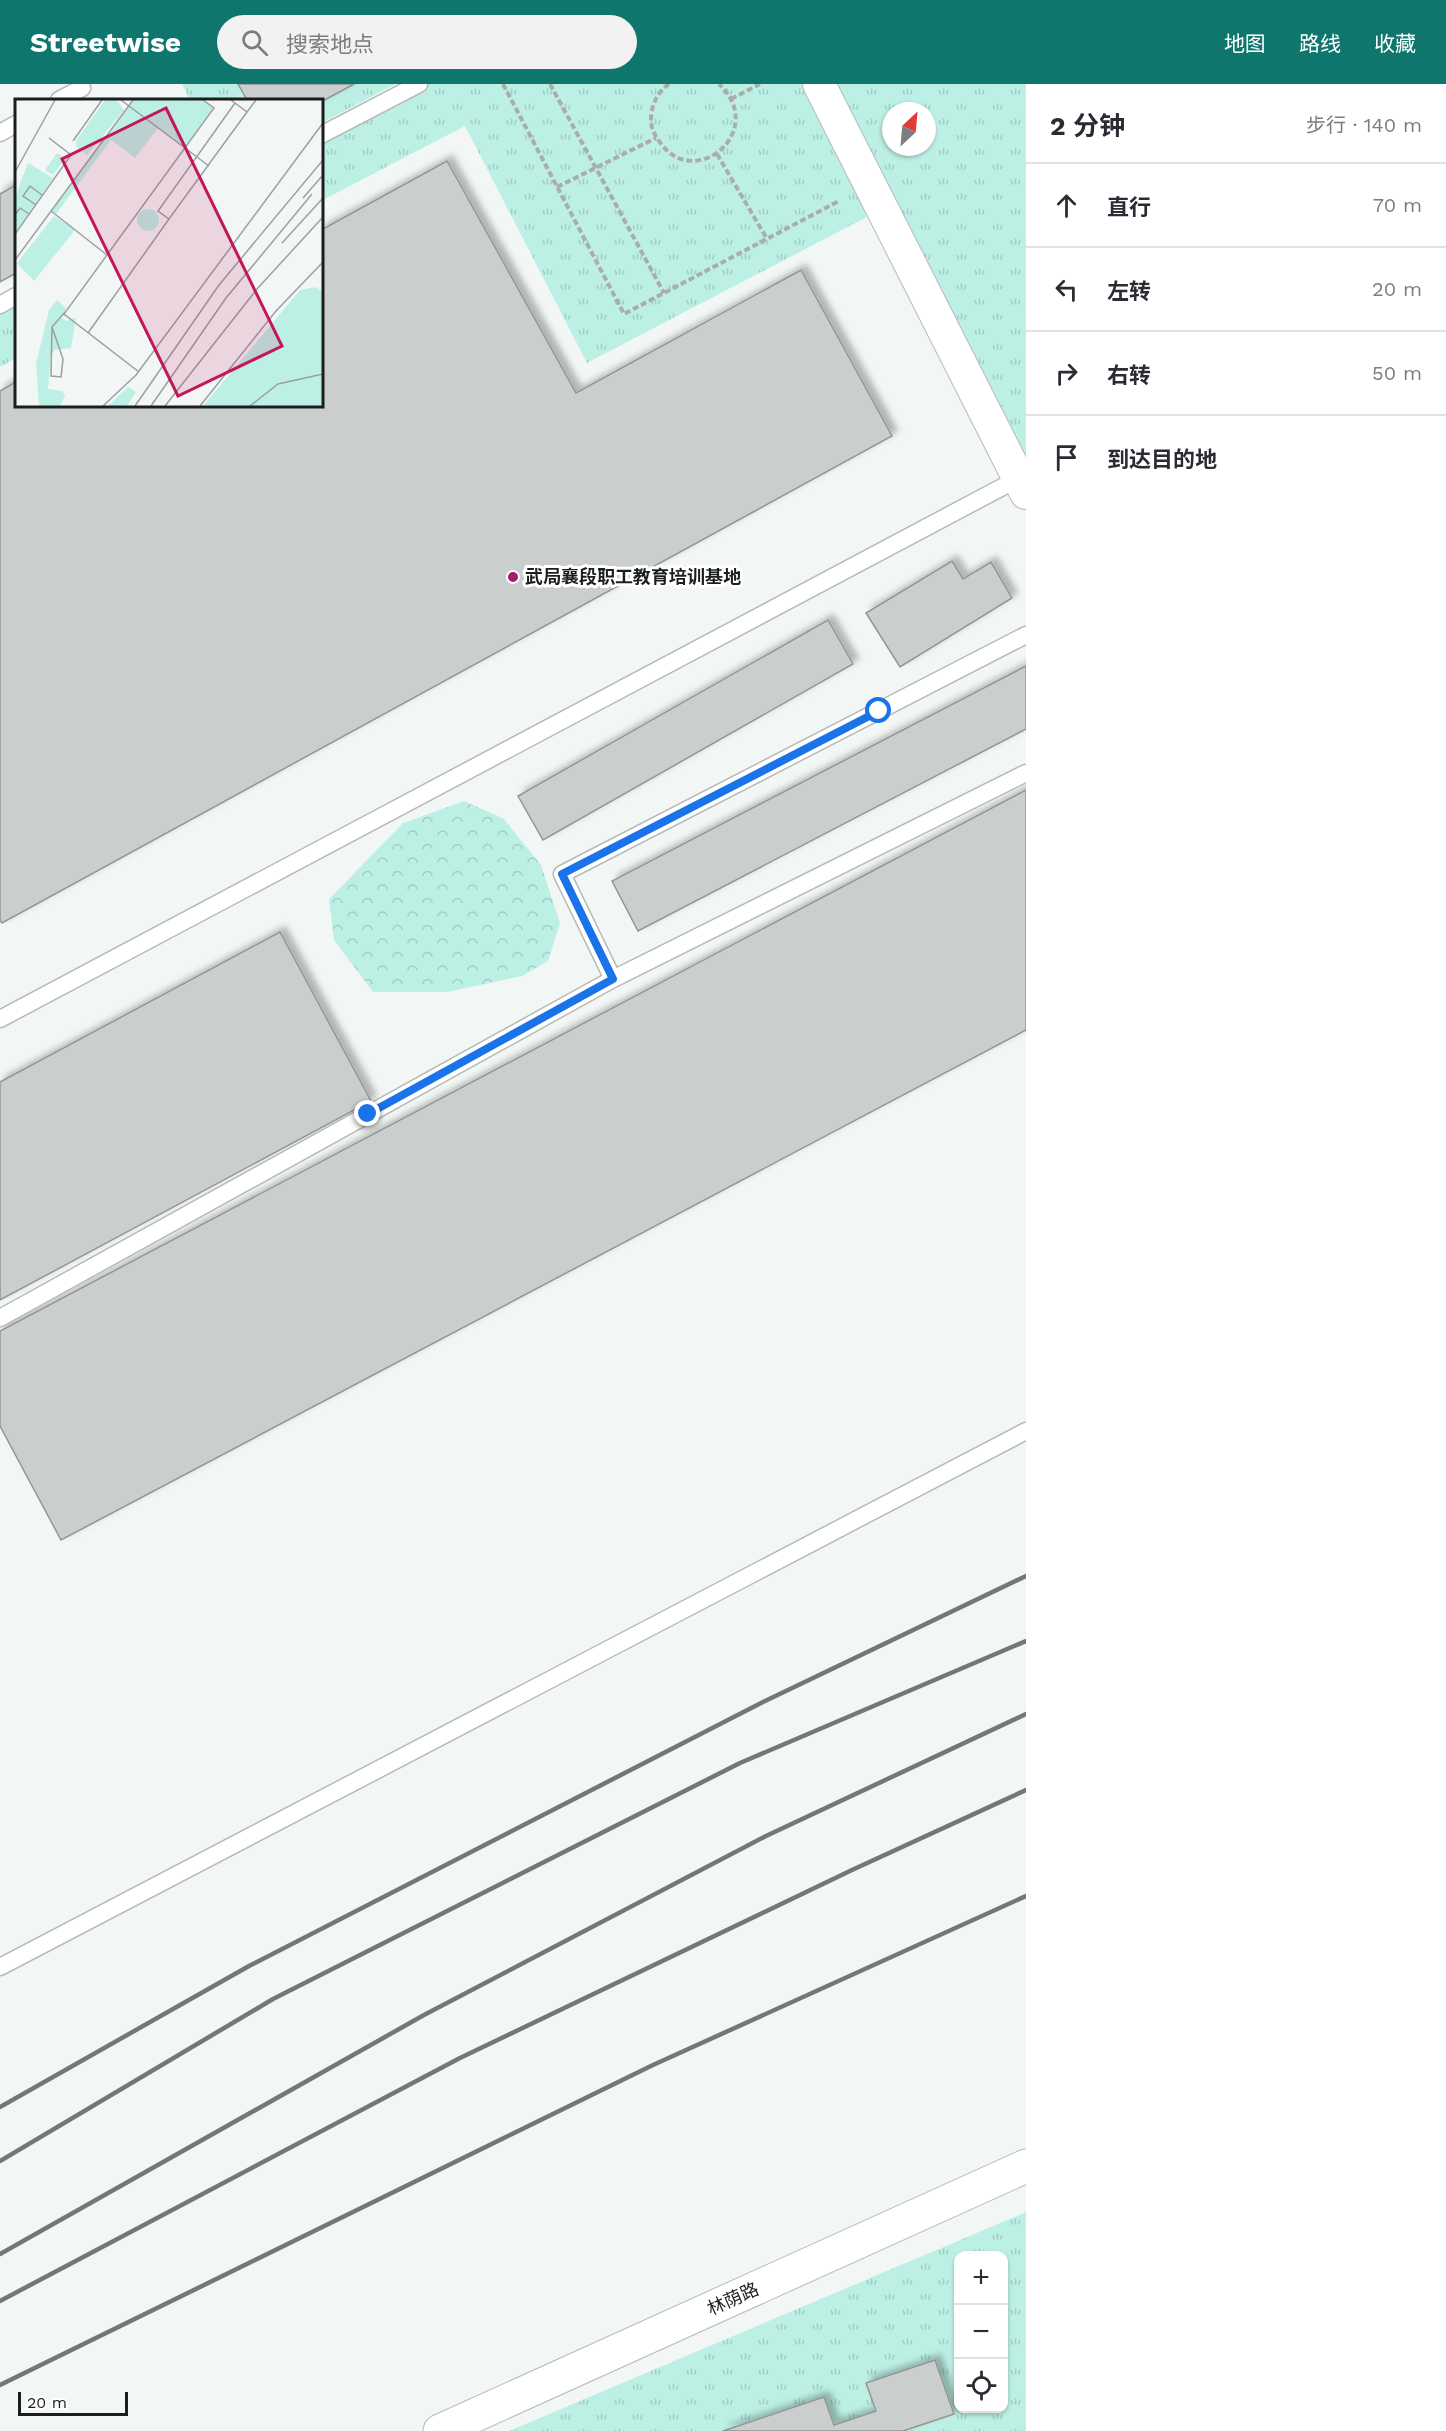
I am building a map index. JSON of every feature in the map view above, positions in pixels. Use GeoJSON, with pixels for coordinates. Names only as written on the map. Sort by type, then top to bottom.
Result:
{"type":"FeatureCollection","features":[{"type":"Feature","properties":{"kind":"street"},"geometry":{"type":"LineString","coordinates":[[819,84],[1023,482]]}},
{"type":"Feature","properties":{"kind":"street","name":"林荫路"},"geometry":{"type":"LineString","coordinates":[[441,2431],[1026,2166]]}},
{"type":"Feature","properties":{"kind":"lane"},"geometry":{"type":"LineString","coordinates":[[61,99],[82,88],[80,84]]}},
{"type":"Feature","properties":{"kind":"lane"},"geometry":{"type":"LineString","coordinates":[[322,134],[418,84]]}},
{"type":"Feature","properties":{"kind":"lane"},"geometry":{"type":"LineString","coordinates":[[0,133],[15,125]]}},
{"type":"Feature","properties":{"kind":"lane"},"geometry":{"type":"LineString","coordinates":[[0,304],[15,296]]}},
{"type":"Feature","properties":{"kind":"lane"},"geometry":{"type":"LineString","coordinates":[[0,1019],[1023,482]]}},
{"type":"Feature","properties":{"kind":"lane"},"geometry":{"type":"LineString","coordinates":[[613,979],[562,874],[1026,635]]}},
{"type":"Feature","properties":{"kind":"lane"},"geometry":{"type":"LineString","coordinates":[[0,1318],[613,979],[1026,773]]}},
{"type":"Feature","properties":{"kind":"lane"},"geometry":{"type":"LineString","coordinates":[[0,1967],[1026,1431]]}},
{"type":"Feature","properties":{"kind":"path"},"geometry":{"type":"LineString","coordinates":[[503,84],[624,314],[870,185]]}},
{"type":"Feature","properties":{"kind":"path"},"geometry":{"type":"LineString","coordinates":[[550,84],[664,293]]}},
{"type":"Feature","properties":{"kind":"path"},"geometry":{"type":"LineString","coordinates":[[669,84],[656,97],[651,111],[651,125],[665,149],[677,157],[690,161],[717,154],[727,145],[734,133],[737,119],[731,99],[719,84]]}},
{"type":"Feature","properties":{"kind":"path"},"geometry":{"type":"LineString","coordinates":[[731,99],[760,84]]}},
{"type":"Feature","properties":{"kind":"path"},"geometry":{"type":"LineString","coordinates":[[557,187],[657,138]]}},
{"type":"Feature","properties":{"kind":"path"},"geometry":{"type":"LineString","coordinates":[[717,154],[767,239]]}},
{"type":"Feature","properties":{"kind":"green space"},"geometry":{"type":"Polygon","coordinates":[[[182,84],[396,84],[322,122],[322,99],[190,99],[182,84]]]}},
{"type":"Feature","properties":{"kind":"green space"},"geometry":{"type":"Polygon","coordinates":[[[419,84],[1026,84],[1026,474],[882,209],[587,363],[465,126],[322,200],[322,134],[419,84]]]}},
{"type":"Feature","properties":{"kind":"green space"},"geometry":{"type":"Polygon","coordinates":[[[15,297],[15,359],[0,367],[0,305],[15,297]]]}},
{"type":"Feature","properties":{"kind":"green space"},"geometry":{"type":"Polygon","coordinates":[[[464,801],[504,819],[541,865],[560,923],[548,961],[522,976],[448,992],[373,992],[334,940],[329,899],[403,823],[464,801]]]}},
{"type":"Feature","properties":{"kind":"green space"},"geometry":{"type":"Polygon","coordinates":[[[1026,2212],[1026,2431],[509,2431],[1026,2212]]]}},
{"type":"Feature","properties":{"kind":"building"},"geometry":{"type":"Polygon","coordinates":[[[238,84],[354,84],[322,101],[322,99],[246,99],[238,84]]]}},
{"type":"Feature","properties":{"kind":"building"},"geometry":{"type":"Polygon","coordinates":[[[447,161],[576,393],[801,270],[892,436],[2,923],[0,920],[0,391],[15,383],[15,406],[322,406],[322,229],[447,161]]]}},
{"type":"Feature","properties":{"kind":"building"},"geometry":{"type":"Polygon","coordinates":[[[15,186],[15,274],[0,282],[0,194],[15,186]]]}},
{"type":"Feature","properties":{"kind":"building"},"geometry":{"type":"Polygon","coordinates":[[[952,561],[963,579],[991,562],[1012,598],[900,667],[866,613],[952,561]]]}},
{"type":"Feature","properties":{"kind":"building"},"geometry":{"type":"Polygon","coordinates":[[[828,620],[853,664],[543,840],[518,796],[828,620]]]}},
{"type":"Feature","properties":{"kind":"building"},"geometry":{"type":"Polygon","coordinates":[[[1026,666],[1026,729],[638,931],[612,881],[1026,666]]]}},
{"type":"Feature","properties":{"kind":"building"},"geometry":{"type":"Polygon","coordinates":[[[1026,790],[1026,1030],[61,1540],[0,1426],[0,1331],[1026,790]]]}},
{"type":"Feature","properties":{"kind":"building"},"geometry":{"type":"Polygon","coordinates":[[[280,932],[371,1101],[0,1300],[0,1082],[280,932]]]}},
{"type":"Feature","properties":{"kind":"building"},"geometry":{"type":"Polygon","coordinates":[[[935,2360],[954,2414],[903,2431],[723,2431],[824,2397],[834,2425],[876,2411],[866,2383],[935,2360]]]}},
{"type":"Feature","properties":{"kind":"railway"},"geometry":{"type":"LineString","coordinates":[[0,2107],[249,1966],[763,1702],[1026,1576]]}},
{"type":"Feature","properties":{"kind":"railway"},"geometry":{"type":"LineString","coordinates":[[0,2161],[273,1999],[740,1763],[1026,1641]]}},
{"type":"Feature","properties":{"kind":"railway"},"geometry":{"type":"LineString","coordinates":[[0,2254],[424,2015],[766,1836],[1026,1714]]}},
{"type":"Feature","properties":{"kind":"railway"},"geometry":{"type":"LineString","coordinates":[[0,2301],[460,2058],[852,1870],[1026,1790]]}},
{"type":"Feature","properties":{"kind":"railway"},"geometry":{"type":"LineString","coordinates":[[0,2385],[653,2065],[1026,1896]]}},
{"type":"Feature","properties":{"kind":"place","name":"武局襄段职工教育培训基地"},"geometry":{"type":"Point","coordinates":[513,577]}},
{"type":"Feature","properties":{"kind":"route"},"geometry":{"type":"LineString","coordinates":[[368,1114],[613,979],[562,874],[879,711]]}}]}
